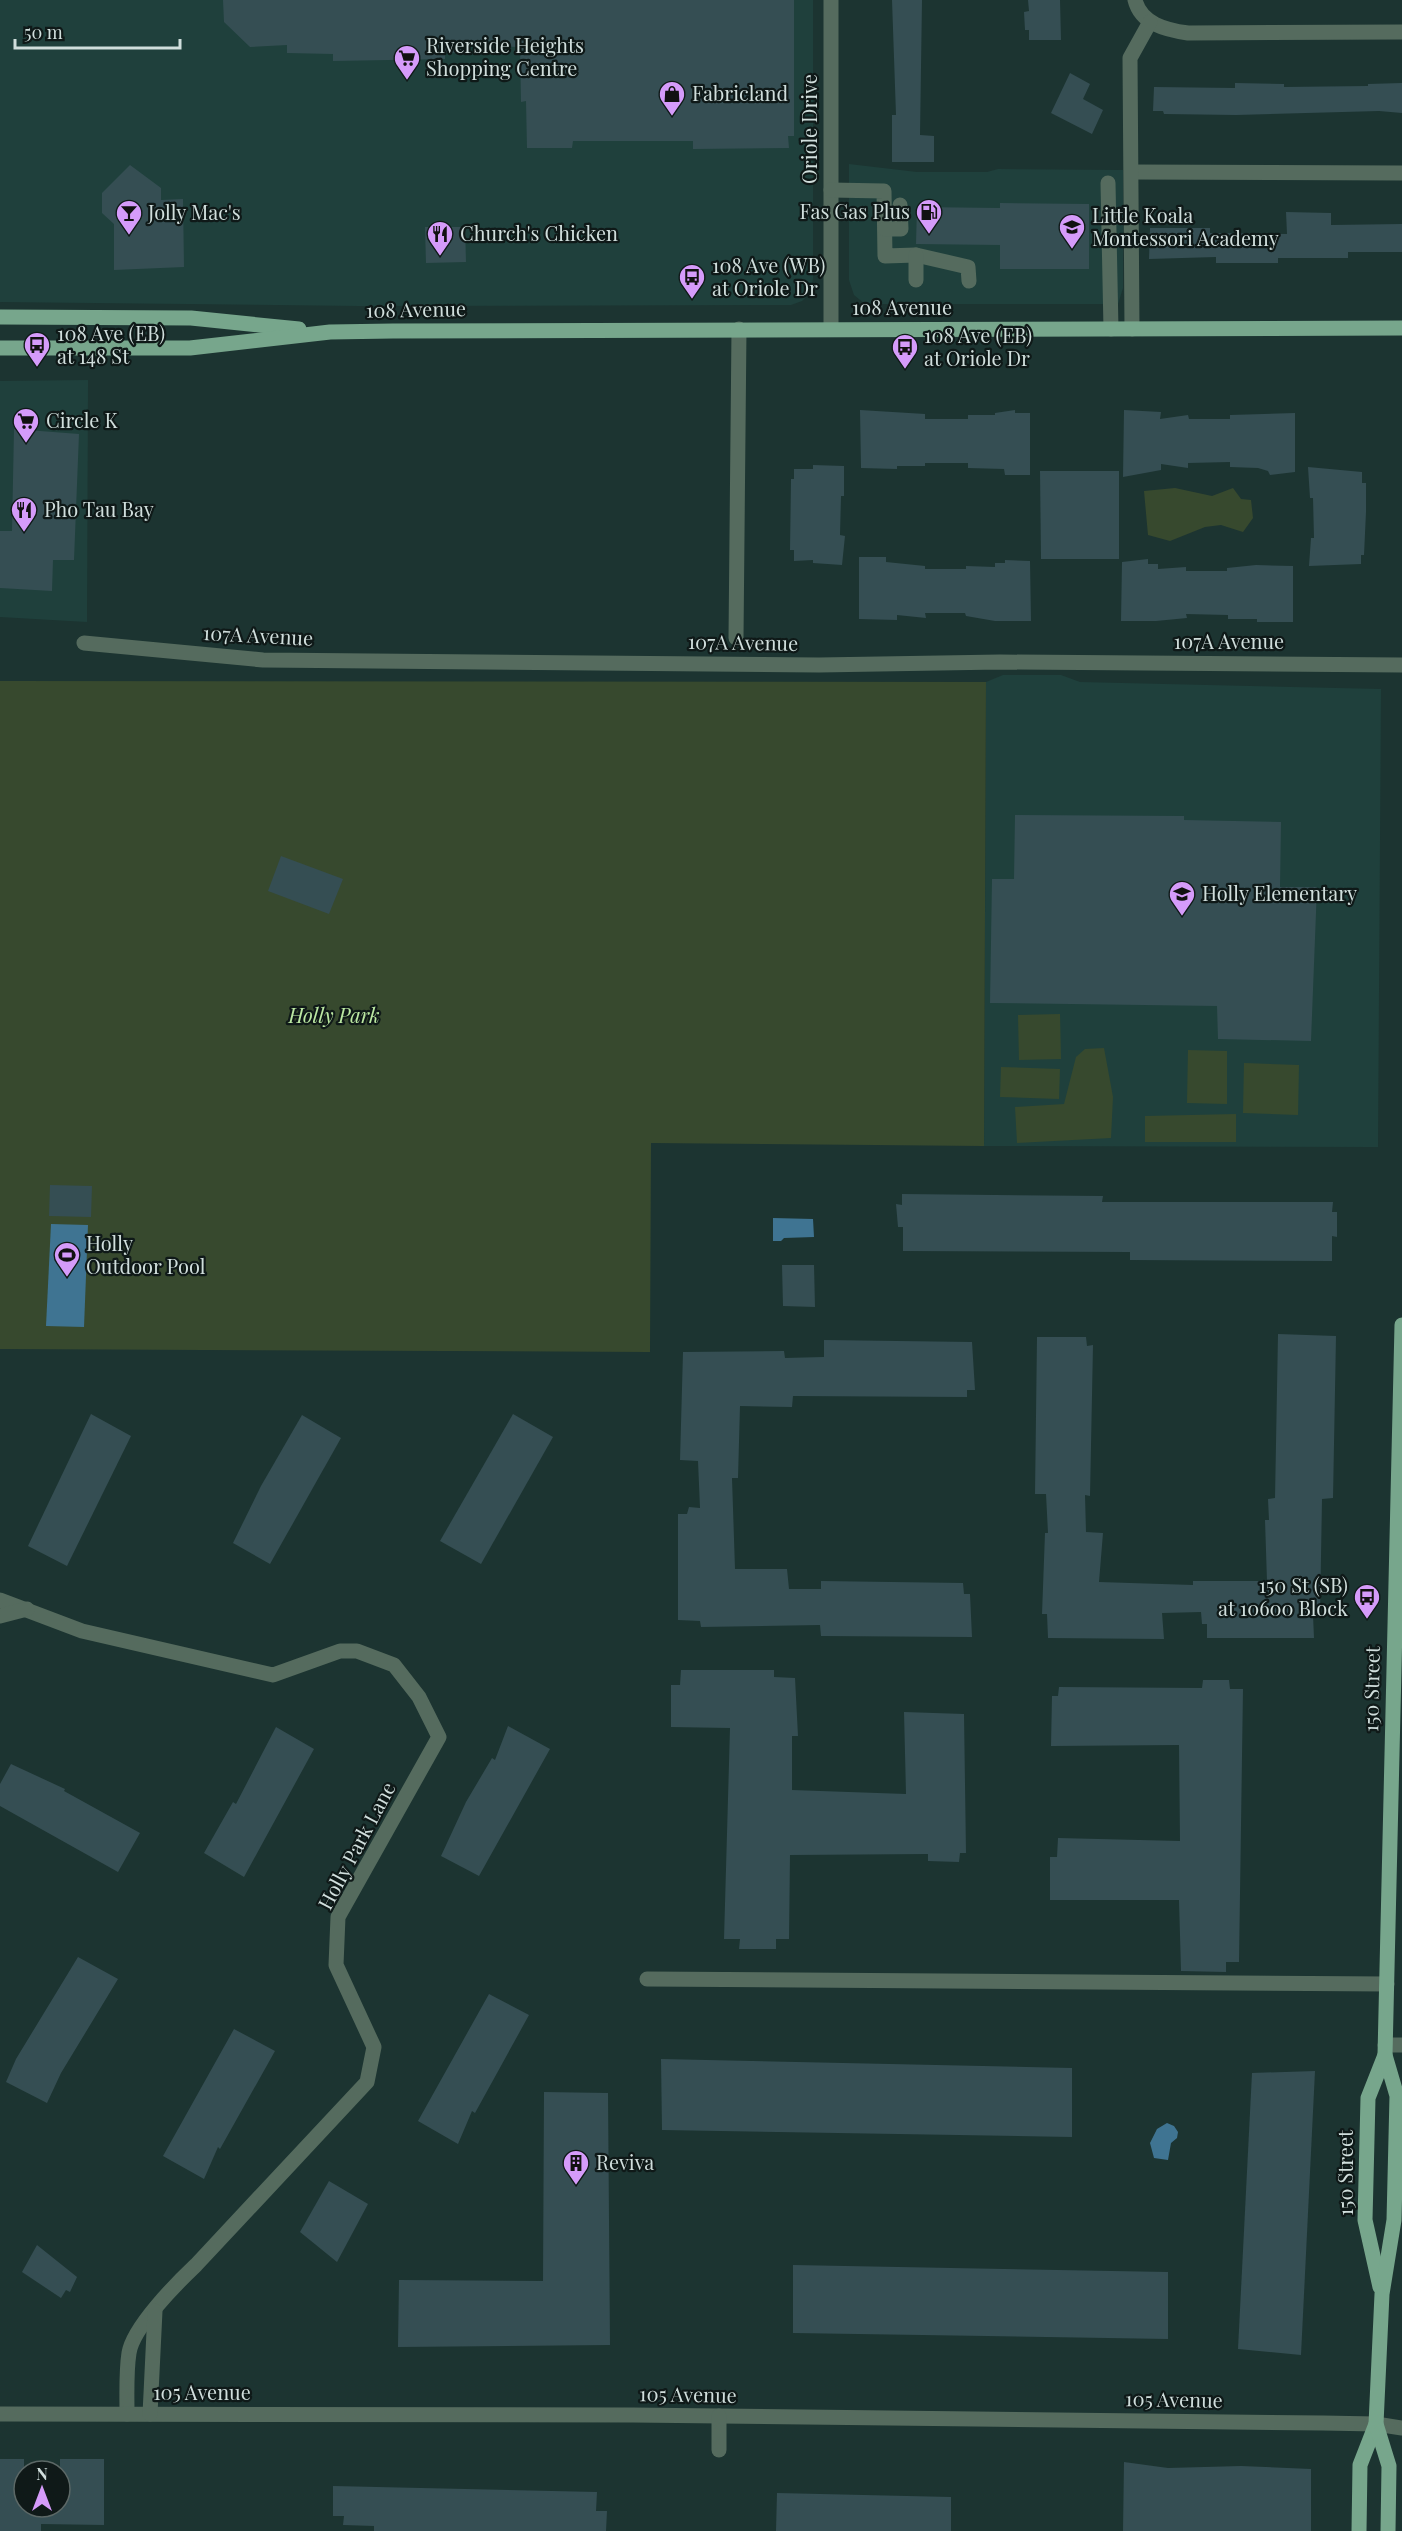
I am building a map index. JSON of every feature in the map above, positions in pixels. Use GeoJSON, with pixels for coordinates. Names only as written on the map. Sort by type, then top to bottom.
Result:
{"type":"FeatureCollection","features":[{"type":"Feature","properties":{"kind":"main road","name":"108 Avenue"},"geometry":{"type":"LineString","coordinates":[[0,318],[191,318],[330,332]]}},
{"type":"Feature","properties":{"kind":"main road","name":"108 Avenue"},"geometry":{"type":"LineString","coordinates":[[0,348],[190,348],[330,332],[1402,328]]}},
{"type":"Feature","properties":{"kind":"main road","name":"150 Street"},"geometry":{"type":"LineString","coordinates":[[1359,2531],[1360,2465],[1376,2424],[1382,2294],[1394,2220],[1399,2147],[1397,2096],[1385,2050],[1402,1324]]}},
{"type":"Feature","properties":{"kind":"main road","name":"150 Street"},"geometry":{"type":"LineString","coordinates":[[1382,2294],[1365,2220],[1368,2098],[1385,2050]]}},
{"type":"Feature","properties":{"kind":"main road","name":"150 Street"},"geometry":{"type":"LineString","coordinates":[[1376,2424],[1389,2466],[1388,2531]]}},
{"type":"Feature","properties":{"kind":"street","name":"Oriole Drive"},"geometry":{"type":"LineString","coordinates":[[831,0],[831,329]]}},
{"type":"Feature","properties":{"kind":"street"},"geometry":{"type":"LineString","coordinates":[[1135,0],[1150,22],[1167,30],[1188,33],[1402,32]]}},
{"type":"Feature","properties":{"kind":"street"},"geometry":{"type":"LineString","coordinates":[[1132,329],[1130,58],[1134,45],[1150,22]]}},
{"type":"Feature","properties":{"kind":"street"},"geometry":{"type":"LineString","coordinates":[[1132,172],[1402,173]]}},
{"type":"Feature","properties":{"kind":"street"},"geometry":{"type":"LineString","coordinates":[[1108,183],[1111,329]]}},
{"type":"Feature","properties":{"kind":"street"},"geometry":{"type":"LineString","coordinates":[[831,190],[884,191],[885,256],[916,255],[968,267],[969,281]]}},
{"type":"Feature","properties":{"kind":"street"},"geometry":{"type":"LineString","coordinates":[[885,230],[901,230],[900,205]]}},
{"type":"Feature","properties":{"kind":"street"},"geometry":{"type":"LineString","coordinates":[[916,255],[916,280]]}},
{"type":"Feature","properties":{"kind":"street"},"geometry":{"type":"LineString","coordinates":[[736,638],[739,329]]}},
{"type":"Feature","properties":{"kind":"street","name":"107A Avenue"},"geometry":{"type":"LineString","coordinates":[[84,643],[263,660],[819,665],[1000,662],[1402,665]]}},
{"type":"Feature","properties":{"kind":"street","name":"Holly Park Lane"},"geometry":{"type":"LineString","coordinates":[[0,1599],[82,1631],[273,1675],[340,1651],[357,1651],[394,1665],[419,1697],[439,1737],[338,1917],[336,1965],[374,2047],[367,2082],[196,2265],[169,2290],[155,2311],[147,2317],[129,2351],[127,2414]]}},
{"type":"Feature","properties":{"kind":"street"},"geometry":{"type":"LineString","coordinates":[[0,1616],[27,1609]]}},
{"type":"Feature","properties":{"kind":"street"},"geometry":{"type":"LineString","coordinates":[[647,1979],[1387,1984]]}},
{"type":"Feature","properties":{"kind":"street"},"geometry":{"type":"LineString","coordinates":[[1385,2050],[1402,2045]]}},
{"type":"Feature","properties":{"kind":"street"},"geometry":{"type":"LineString","coordinates":[[150,2414],[155,2311]]}},
{"type":"Feature","properties":{"kind":"street","name":"105 Avenue"},"geometry":{"type":"LineString","coordinates":[[0,2414],[719,2416],[1376,2424],[1402,2428]]}},
{"type":"Feature","properties":{"kind":"street"},"geometry":{"type":"LineString","coordinates":[[719,2416],[719,2450]]}},
{"type":"Feature","properties":{"kind":"street","name":"105 Avenue"},"geometry":{"type":"LineString","coordinates":[[1376,2424],[1402,2418]]}},
{"type":"Feature","properties":{"kind":"shaded area","name":"Riverside Heights Shopping Centre"},"geometry":{"type":"Polygon","coordinates":[[[0,0],[813,0],[813,278],[811,292],[802,301],[791,305],[360,306],[0,302],[0,0]]]}},
{"type":"Feature","properties":{"kind":"shaded area"},"geometry":{"type":"Polygon","coordinates":[[[849,164],[917,172],[987,172],[998,169],[1123,170],[1123,288],[1118,304],[865,304],[854,295],[849,280],[849,164]]]}},
{"type":"Feature","properties":{"kind":"shaded area"},"geometry":{"type":"Polygon","coordinates":[[[88,380],[87,622],[0,617],[0,381],[88,380]]]}},
{"type":"Feature","properties":{"kind":"shaded area","name":"Holly Elementary"},"geometry":{"type":"Polygon","coordinates":[[[1003,675],[1061,675],[1080,682],[1381,689],[1378,1147],[984,1146],[986,682],[1003,675]]]}},
{"type":"Feature","properties":{"kind":"green space"},"geometry":{"type":"Polygon","coordinates":[[[1175,488],[1212,496],[1233,488],[1241,499],[1251,500],[1253,518],[1243,532],[1221,525],[1205,527],[1170,541],[1148,535],[1144,491],[1175,488]]]}},
{"type":"Feature","properties":{"kind":"green space","name":"Holly Park"},"geometry":{"type":"Polygon","coordinates":[[[0,681],[986,682],[984,1146],[651,1143],[650,1352],[0,1349],[0,681]]]}},
{"type":"Feature","properties":{"kind":"green space"},"geometry":{"type":"Polygon","coordinates":[[[1060,1014],[1061,1059],[1019,1060],[1018,1015],[1060,1014]]]}},
{"type":"Feature","properties":{"kind":"green space"},"geometry":{"type":"Polygon","coordinates":[[[1104,1048],[1113,1097],[1111,1138],[1017,1143],[1015,1107],[1064,1104],[1076,1057],[1085,1049],[1104,1048]]]}},
{"type":"Feature","properties":{"kind":"green space"},"geometry":{"type":"Polygon","coordinates":[[[1188,1050],[1227,1051],[1227,1104],[1187,1103],[1188,1050]]]}},
{"type":"Feature","properties":{"kind":"green space"},"geometry":{"type":"Polygon","coordinates":[[[1244,1063],[1299,1065],[1298,1115],[1243,1113],[1244,1063]]]}},
{"type":"Feature","properties":{"kind":"green space"},"geometry":{"type":"Polygon","coordinates":[[[1001,1067],[1060,1069],[1059,1099],[1000,1097],[1001,1067]]]}},
{"type":"Feature","properties":{"kind":"green space"},"geometry":{"type":"Polygon","coordinates":[[[1236,1114],[1236,1142],[1145,1142],[1145,1116],[1236,1114]]]}},
{"type":"Feature","properties":{"kind":"water"},"geometry":{"type":"Polygon","coordinates":[[[773,1218],[813,1219],[814,1237],[784,1238],[781,1241],[773,1241],[773,1218]]]}},
{"type":"Feature","properties":{"kind":"water"},"geometry":{"type":"Polygon","coordinates":[[[51,1224],[88,1225],[84,1327],[46,1326],[51,1224]]]}},
{"type":"Feature","properties":{"kind":"water"},"geometry":{"type":"Polygon","coordinates":[[[1167,2123],[1174,2126],[1178,2132],[1177,2138],[1171,2143],[1168,2160],[1154,2158],[1150,2143],[1157,2129],[1167,2123]]]}},
{"type":"Feature","properties":{"kind":"building"},"geometry":{"type":"Polygon","coordinates":[[[223,0],[794,0],[794,136],[788,136],[789,148],[693,149],[693,141],[573,141],[572,148],[527,148],[526,101],[521,102],[520,47],[461,46],[461,53],[445,53],[445,59],[333,61],[333,54],[287,53],[287,45],[250,47],[224,22],[223,0]]]}},
{"type":"Feature","properties":{"kind":"building"},"geometry":{"type":"Polygon","coordinates":[[[892,0],[922,0],[920,135],[934,136],[934,162],[892,162],[892,115],[896,115],[892,0]]]}},
{"type":"Feature","properties":{"kind":"building"},"geometry":{"type":"Polygon","coordinates":[[[1028,0],[1060,0],[1061,40],[1029,40],[1029,30],[1025,30],[1024,12],[1029,11],[1028,0]]]}},
{"type":"Feature","properties":{"kind":"building"},"geometry":{"type":"Polygon","coordinates":[[[1070,73],[1090,84],[1083,99],[1103,110],[1092,134],[1051,113],[1070,73]]]}},
{"type":"Feature","properties":{"kind":"building"},"geometry":{"type":"Polygon","coordinates":[[[1235,83],[1284,84],[1284,87],[1368,86],[1368,84],[1402,83],[1402,113],[1379,111],[1236,115],[1164,114],[1163,111],[1153,111],[1154,87],[1235,88],[1235,83]]]}},
{"type":"Feature","properties":{"kind":"building"},"geometry":{"type":"Polygon","coordinates":[[[130,165],[161,188],[161,200],[183,199],[184,267],[114,270],[114,224],[102,213],[102,193],[130,165]]]}},
{"type":"Feature","properties":{"kind":"building"},"geometry":{"type":"Polygon","coordinates":[[[1000,203],[1089,204],[1089,269],[1000,269],[1000,245],[916,244],[917,207],[1000,208],[1000,203]]]}},
{"type":"Feature","properties":{"kind":"building"},"geometry":{"type":"Polygon","coordinates":[[[1286,212],[1331,213],[1331,225],[1402,224],[1402,252],[1348,252],[1348,258],[1278,258],[1278,263],[1216,263],[1216,257],[1149,259],[1150,228],[1210,228],[1210,233],[1287,234],[1286,212]]]}},
{"type":"Feature","properties":{"kind":"building"},"geometry":{"type":"Polygon","coordinates":[[[425,227],[465,227],[466,262],[426,263],[425,227]]]}},
{"type":"Feature","properties":{"kind":"building"},"geometry":{"type":"Polygon","coordinates":[[[860,410],[925,414],[925,419],[968,419],[968,415],[995,415],[995,413],[1015,410],[1015,413],[1030,413],[1030,475],[1005,475],[1004,469],[968,468],[968,463],[925,463],[925,466],[897,466],[897,469],[861,468],[860,410]]]}},
{"type":"Feature","properties":{"kind":"building"},"geometry":{"type":"Polygon","coordinates":[[[1124,410],[1161,412],[1160,419],[1188,415],[1189,419],[1230,419],[1230,415],[1295,413],[1295,472],[1270,475],[1268,471],[1258,468],[1230,467],[1230,462],[1188,463],[1188,468],[1161,464],[1161,470],[1123,477],[1124,410]]]}},
{"type":"Feature","properties":{"kind":"building"},"geometry":{"type":"Polygon","coordinates":[[[14,429],[79,434],[74,560],[53,560],[52,591],[0,588],[0,531],[12,531],[14,429]]]}},
{"type":"Feature","properties":{"kind":"building"},"geometry":{"type":"Polygon","coordinates":[[[813,465],[844,466],[840,535],[845,536],[842,565],[813,563],[813,560],[794,561],[794,550],[790,550],[791,479],[794,479],[794,469],[813,469],[813,465]]]}},
{"type":"Feature","properties":{"kind":"building"},"geometry":{"type":"Polygon","coordinates":[[[1308,467],[1362,472],[1362,483],[1366,483],[1366,512],[1364,555],[1361,555],[1361,564],[1309,566],[1311,538],[1314,538],[1313,498],[1310,498],[1308,467]]]}},
{"type":"Feature","properties":{"kind":"building"},"geometry":{"type":"Polygon","coordinates":[[[1040,471],[1119,471],[1119,559],[1041,559],[1040,471]]]}},
{"type":"Feature","properties":{"kind":"building"},"geometry":{"type":"Polygon","coordinates":[[[859,557],[886,557],[886,562],[925,566],[925,569],[966,569],[966,566],[995,567],[995,563],[1005,563],[1005,560],[1030,561],[1031,621],[995,621],[966,616],[965,613],[925,613],[926,618],[897,615],[897,620],[859,619],[859,557]]]}},
{"type":"Feature","properties":{"kind":"building"},"geometry":{"type":"Polygon","coordinates":[[[1148,559],[1148,564],[1158,564],[1158,569],[1186,567],[1186,571],[1227,571],[1227,568],[1256,565],[1293,566],[1293,622],[1257,622],[1257,619],[1228,619],[1228,615],[1186,614],[1187,618],[1121,621],[1122,562],[1148,559]]]}},
{"type":"Feature","properties":{"kind":"building"},"geometry":{"type":"Polygon","coordinates":[[[1015,815],[1184,816],[1184,820],[1281,822],[1280,887],[1317,887],[1311,1041],[1218,1039],[1217,1006],[990,1003],[992,879],[1014,879],[1015,815]]]}},
{"type":"Feature","properties":{"kind":"building"},"geometry":{"type":"Polygon","coordinates":[[[281,856],[343,879],[329,914],[268,891],[281,856]]]}},
{"type":"Feature","properties":{"kind":"building"},"geometry":{"type":"Polygon","coordinates":[[[50,1185],[92,1186],[91,1217],[49,1216],[50,1185]]]}},
{"type":"Feature","properties":{"kind":"building"},"geometry":{"type":"Polygon","coordinates":[[[902,1194],[1103,1196],[1102,1202],[1333,1202],[1332,1212],[1337,1212],[1337,1237],[1332,1236],[1332,1261],[1130,1260],[1130,1252],[903,1251],[903,1227],[898,1227],[896,1204],[902,1205],[902,1194]]]}},
{"type":"Feature","properties":{"kind":"building"},"geometry":{"type":"Polygon","coordinates":[[[782,1265],[814,1265],[815,1307],[783,1306],[782,1265]]]}},
{"type":"Feature","properties":{"kind":"building"},"geometry":{"type":"Polygon","coordinates":[[[1278,1334],[1336,1336],[1333,1498],[1322,1499],[1320,1615],[1313,1615],[1314,1638],[1207,1638],[1207,1624],[1202,1624],[1201,1612],[1162,1613],[1164,1639],[1048,1638],[1047,1614],[1042,1614],[1045,1533],[1048,1533],[1046,1494],[1035,1494],[1037,1337],[1086,1337],[1087,1346],[1093,1345],[1090,1496],[1085,1495],[1086,1532],[1103,1533],[1099,1582],[1193,1585],[1193,1581],[1267,1581],[1265,1520],[1269,1520],[1268,1499],[1275,1498],[1278,1334]]]}},
{"type":"Feature","properties":{"kind":"building"},"geometry":{"type":"Polygon","coordinates":[[[824,1340],[972,1342],[975,1390],[967,1390],[967,1397],[793,1396],[792,1407],[740,1406],[738,1478],[732,1478],[735,1569],[787,1569],[789,1589],[821,1589],[821,1581],[963,1583],[964,1594],[970,1594],[972,1637],[821,1636],[820,1625],[701,1627],[700,1621],[678,1620],[678,1514],[687,1514],[689,1507],[700,1508],[698,1461],[680,1460],[683,1352],[784,1351],[785,1358],[824,1357],[824,1340]]]}},
{"type":"Feature","properties":{"kind":"building"},"geometry":{"type":"Polygon","coordinates":[[[91,1414],[131,1436],[67,1566],[28,1546],[91,1414]]]}},
{"type":"Feature","properties":{"kind":"building"},"geometry":{"type":"Polygon","coordinates":[[[513,1414],[553,1437],[481,1564],[440,1541],[513,1414]]]}},
{"type":"Feature","properties":{"kind":"building"},"geometry":{"type":"Polygon","coordinates":[[[302,1415],[341,1438],[270,1564],[233,1543],[261,1486],[302,1415]]]}},
{"type":"Feature","properties":{"kind":"building"},"geometry":{"type":"Polygon","coordinates":[[[681,1670],[774,1670],[774,1677],[795,1678],[798,1736],[792,1736],[792,1790],[906,1794],[904,1712],[964,1714],[966,1853],[960,1853],[959,1862],[928,1861],[928,1854],[790,1855],[789,1939],[776,1939],[776,1949],[739,1949],[740,1939],[724,1939],[730,1728],[671,1727],[671,1685],[680,1685],[681,1670]]]}},
{"type":"Feature","properties":{"kind":"building"},"geometry":{"type":"Polygon","coordinates":[[[1203,1680],[1229,1680],[1230,1689],[1243,1689],[1239,1962],[1226,1962],[1226,1972],[1181,1971],[1179,1900],[1050,1900],[1050,1857],[1057,1857],[1058,1838],[1180,1841],[1179,1745],[1051,1746],[1052,1696],[1058,1696],[1059,1687],[1202,1688],[1203,1680]]]}},
{"type":"Feature","properties":{"kind":"building"},"geometry":{"type":"Polygon","coordinates":[[[508,1726],[550,1749],[479,1876],[441,1856],[466,1802],[492,1758],[495,1760],[508,1726]]]}},
{"type":"Feature","properties":{"kind":"building"},"geometry":{"type":"Polygon","coordinates":[[[276,1727],[314,1749],[244,1877],[204,1853],[233,1802],[236,1804],[276,1727]]]}},
{"type":"Feature","properties":{"kind":"building"},"geometry":{"type":"Polygon","coordinates":[[[11,1764],[65,1789],[64,1791],[140,1833],[118,1872],[0,1806],[0,1784],[11,1764]]]}},
{"type":"Feature","properties":{"kind":"building"},"geometry":{"type":"Polygon","coordinates":[[[78,1957],[118,1979],[61,2073],[47,2103],[6,2082],[16,2059],[78,1957]]]}},
{"type":"Feature","properties":{"kind":"building"},"geometry":{"type":"Polygon","coordinates":[[[489,1994],[529,2015],[475,2113],[472,2111],[458,2144],[418,2121],[489,1994]]]}},
{"type":"Feature","properties":{"kind":"building"},"geometry":{"type":"Polygon","coordinates":[[[234,2029],[275,2051],[220,2149],[218,2147],[204,2179],[163,2156],[234,2029]]]}},
{"type":"Feature","properties":{"kind":"building"},"geometry":{"type":"Polygon","coordinates":[[[661,2059],[1072,2068],[1072,2137],[662,2130],[661,2059]]]}},
{"type":"Feature","properties":{"kind":"building"},"geometry":{"type":"Polygon","coordinates":[[[1315,2071],[1301,2355],[1238,2349],[1252,2073],[1315,2071]]]}},
{"type":"Feature","properties":{"kind":"building","name":"Reviva"},"geometry":{"type":"Polygon","coordinates":[[[544,2092],[608,2093],[610,2345],[398,2347],[399,2280],[543,2281],[544,2092]]]}},
{"type":"Feature","properties":{"kind":"building"},"geometry":{"type":"Polygon","coordinates":[[[329,2181],[368,2204],[337,2262],[300,2232],[329,2181]]]}},
{"type":"Feature","properties":{"kind":"building"},"geometry":{"type":"Polygon","coordinates":[[[37,2245],[77,2277],[70,2292],[66,2290],[61,2298],[22,2272],[37,2245]]]}},
{"type":"Feature","properties":{"kind":"building"},"geometry":{"type":"Polygon","coordinates":[[[793,2265],[1168,2272],[1168,2339],[793,2333],[793,2265]]]}},
{"type":"Feature","properties":{"kind":"building"},"geometry":{"type":"Polygon","coordinates":[[[0,2459],[12,2459],[12,2519],[72,2519],[72,2459],[104,2459],[104,2525],[41,2524],[41,2531],[0,2531],[0,2459]]]}},
{"type":"Feature","properties":{"kind":"building"},"geometry":{"type":"Polygon","coordinates":[[[1124,2462],[1168,2468],[1241,2466],[1311,2469],[1311,2531],[1123,2531],[1124,2462]]]}},
{"type":"Feature","properties":{"kind":"building"},"geometry":{"type":"Polygon","coordinates":[[[333,2486],[597,2492],[596,2511],[607,2511],[606,2531],[374,2531],[374,2526],[343,2525],[344,2516],[333,2516],[333,2486]]]}},
{"type":"Feature","properties":{"kind":"building"},"geometry":{"type":"Polygon","coordinates":[[[777,2493],[951,2497],[951,2531],[776,2531],[777,2493]]]}},
{"type":"Feature","properties":{"kind":"place","name":"Riverside Heights Shopping Centre"},"geometry":{"type":"Point","coordinates":[407,81]}},
{"type":"Feature","properties":{"kind":"place","name":"Fabricland"},"geometry":{"type":"Point","coordinates":[672,117]}},
{"type":"Feature","properties":{"kind":"place","name":"Fas Gas Plus"},"geometry":{"type":"Point","coordinates":[929,235]}},
{"type":"Feature","properties":{"kind":"place","name":"Jolly Mac's"},"geometry":{"type":"Point","coordinates":[129,236]}},
{"type":"Feature","properties":{"kind":"place","name":"Little Koala Montessori Academy"},"geometry":{"type":"Point","coordinates":[1072,250]}},
{"type":"Feature","properties":{"kind":"place","name":"Church's Chicken"},"geometry":{"type":"Point","coordinates":[440,257]}},
{"type":"Feature","properties":{"kind":"place","name":"108 Ave (WB) at Oriole Dr"},"geometry":{"type":"Point","coordinates":[692,300]}},
{"type":"Feature","properties":{"kind":"place","name":"108 Ave (EB) at 148 St"},"geometry":{"type":"Point","coordinates":[37,368]}},
{"type":"Feature","properties":{"kind":"place","name":"108 Ave (EB) at Oriole Dr"},"geometry":{"type":"Point","coordinates":[905,370]}},
{"type":"Feature","properties":{"kind":"place","name":"Circle K"},"geometry":{"type":"Point","coordinates":[26,444]}},
{"type":"Feature","properties":{"kind":"place","name":"Pho Tau Bay"},"geometry":{"type":"Point","coordinates":[24,533]}},
{"type":"Feature","properties":{"kind":"place","name":"Holly Elementary"},"geometry":{"type":"Point","coordinates":[1182,917]}},
{"type":"Feature","properties":{"kind":"place","name":"Holly Outdoor Pool"},"geometry":{"type":"Point","coordinates":[67,1278]}},
{"type":"Feature","properties":{"kind":"place","name":"150 St (SB) at 10600 Block"},"geometry":{"type":"Point","coordinates":[1367,1620]}},
{"type":"Feature","properties":{"kind":"place","name":"Reviva"},"geometry":{"type":"Point","coordinates":[576,2186]}}]}
